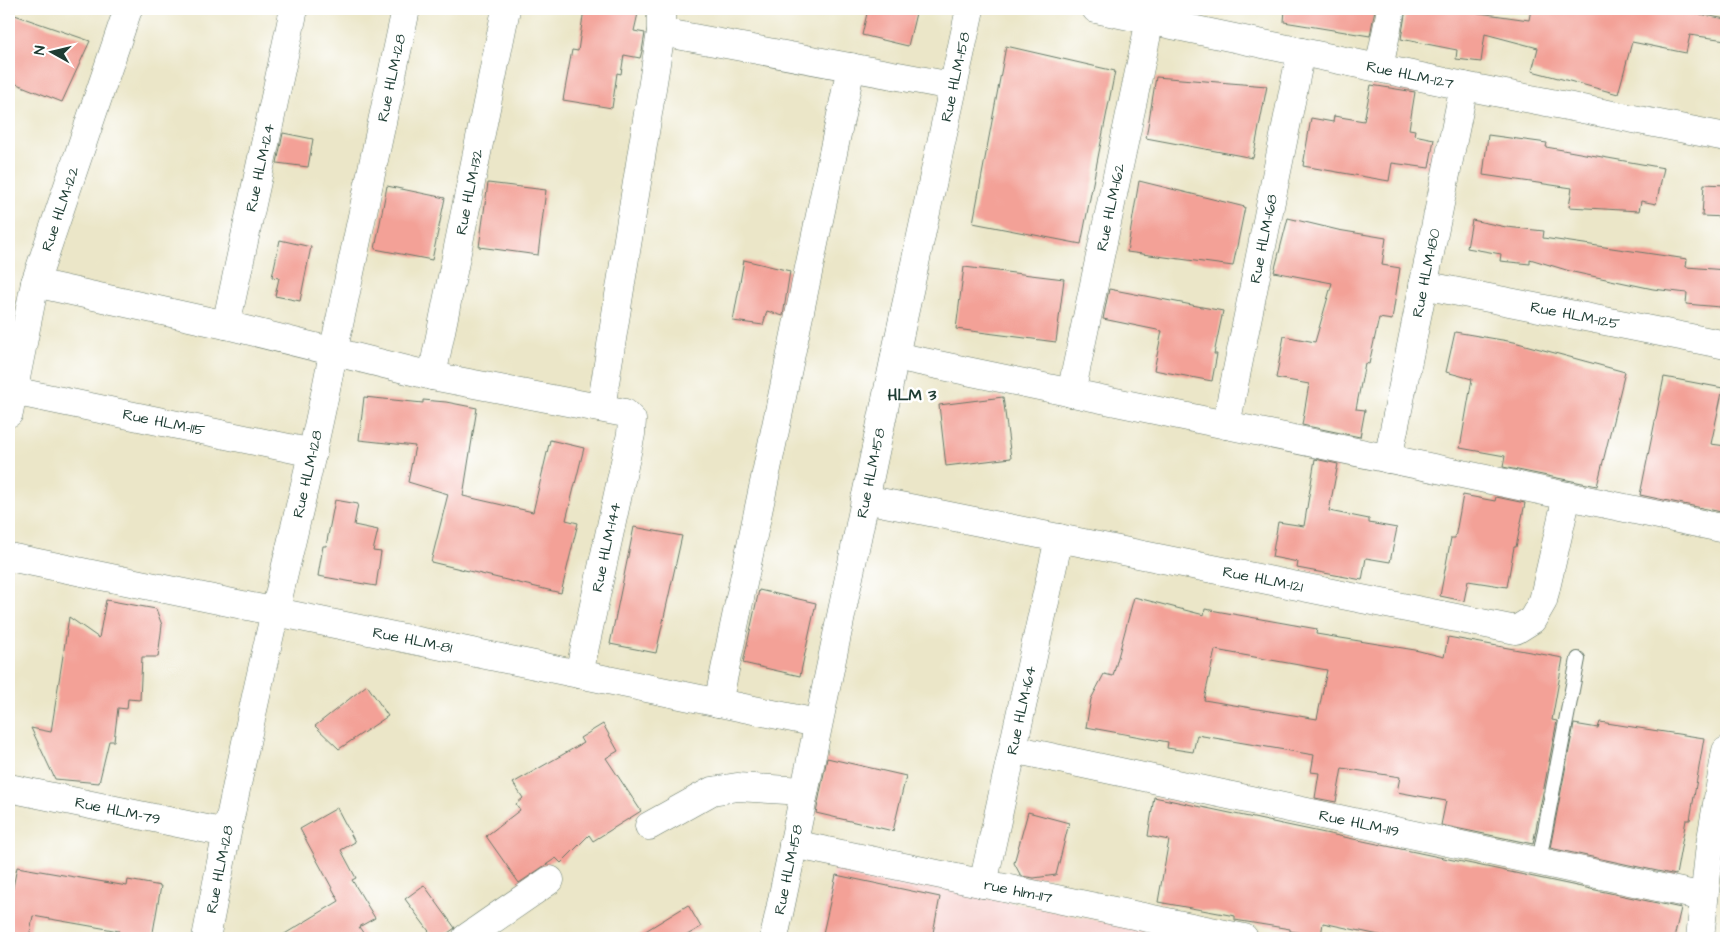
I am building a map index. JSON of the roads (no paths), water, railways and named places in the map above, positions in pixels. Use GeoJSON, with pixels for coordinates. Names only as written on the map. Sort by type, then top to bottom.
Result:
{"type":"FeatureCollection","features":[{"type":"Feature","properties":{"kind":"street","name":"Rue HLM-122"},"geometry":{"type":"LineString","coordinates":[[11,402],[36,282],[128,9]]}},
{"type":"Feature","properties":{"kind":"street","name":"Rue HLM-124"},"geometry":{"type":"LineString","coordinates":[[226,325],[294,9]]}},
{"type":"Feature","properties":{"kind":"street","name":"Rue HLM-128"},"geometry":{"type":"LineString","coordinates":[[206,938],[226,832],[313,453],[406,9]]}},
{"type":"Feature","properties":{"kind":"street","name":"Rue HLM-132"},"geometry":{"type":"LineString","coordinates":[[432,376],[506,9]]}},
{"type":"Feature","properties":{"kind":"street","name":"Rue HLM-158"},"geometry":{"type":"LineString","coordinates":[[774,938],[817,723],[970,9]]}},
{"type":"Feature","properties":{"kind":"street","name":"Rue HLM-127"},"geometry":{"type":"LineString","coordinates":[[1096,9],[1464,86],[1726,137]]}},
{"type":"Feature","properties":{"kind":"street"},"geometry":{"type":"LineString","coordinates":[[1379,68],[1391,9]]}},
{"type":"Feature","properties":{"kind":"street","name":"Rue HLM-162"},"geometry":{"type":"LineString","coordinates":[[1071,394],[1150,20]]}},
{"type":"Feature","properties":{"kind":"street"},"geometry":{"type":"LineString","coordinates":[[36,282],[226,325],[432,376],[601,408],[661,21],[851,67],[952,86]]}},
{"type":"Feature","properties":{"kind":"street","name":"Rue HLM-168"},"geometry":{"type":"LineString","coordinates":[[1226,425],[1300,52]]}},
{"type":"Feature","properties":{"kind":"street"},"geometry":{"type":"LineString","coordinates":[[718,703],[851,67]]}},
{"type":"Feature","properties":{"kind":"street","name":"Rue HLM-180"},"geometry":{"type":"LineString","coordinates":[[1388,459],[1464,86]]}},
{"type":"Feature","properties":{"kind":"street","name":"Rue HLM-125"},"geometry":{"type":"LineString","coordinates":[[1423,285],[1726,345]]}},
{"type":"Feature","properties":{"kind":"street"},"geometry":{"type":"LineString","coordinates":[[895,356],[1726,529]]}},
{"type":"Feature","properties":{"kind":"street","name":"Rue HLM-115"},"geometry":{"type":"LineString","coordinates":[[11,402],[313,453]]}},
{"type":"Feature","properties":{"kind":"street","name":"Rue HLM-144"},"geometry":{"type":"LineString","coordinates":[[579,674],[631,434],[632,420],[625,414],[601,408]]}},
{"type":"Feature","properties":{"kind":"street","name":"Rue HLM-121"},"geometry":{"type":"LineString","coordinates":[[865,499],[1516,630],[1532,620],[1543,601],[1567,496]]}},
{"type":"Feature","properties":{"kind":"street","name":"Rue HLM-164"},"geometry":{"type":"LineString","coordinates":[[983,884],[1059,538]]}},
{"type":"Feature","properties":{"kind":"street","name":"Rue HLM-81"},"geometry":{"type":"LineString","coordinates":[[9,557],[817,723]]}},
{"type":"Feature","properties":{"kind":"street","name":"Rue HLM-119"},"geometry":{"type":"LineString","coordinates":[[1013,749],[1704,897]]}},
{"type":"Feature","properties":{"kind":"street"},"geometry":{"type":"LineString","coordinates":[[1700,938],[1704,897],[1718,846],[1726,751]]}},
{"type":"Feature","properties":{"kind":"street"},"geometry":{"type":"LineString","coordinates":[[649,826],[712,791],[737,787],[804,791]]}},
{"type":"Feature","properties":{"kind":"street","name":"Rue HLM-79"},"geometry":{"type":"LineString","coordinates":[[9,788],[226,832]]}},
{"type":"Feature","properties":{"kind":"street","name":"rue hlm-117"},"geometry":{"type":"LineString","coordinates":[[793,844],[1244,938]]}},
{"type":"Feature","properties":{"kind":"street"},"geometry":{"type":"LineString","coordinates":[[466,938],[550,880]]}},
{"type":"Feature","properties":{"kind":"lane"},"geometry":{"type":"LineString","coordinates":[[1538,861],[1578,660]]}},
{"type":"Feature","properties":{"kind":"district","name":"HLM 3"},"geometry":{"type":"Point","coordinates":[912,394]}}]}
